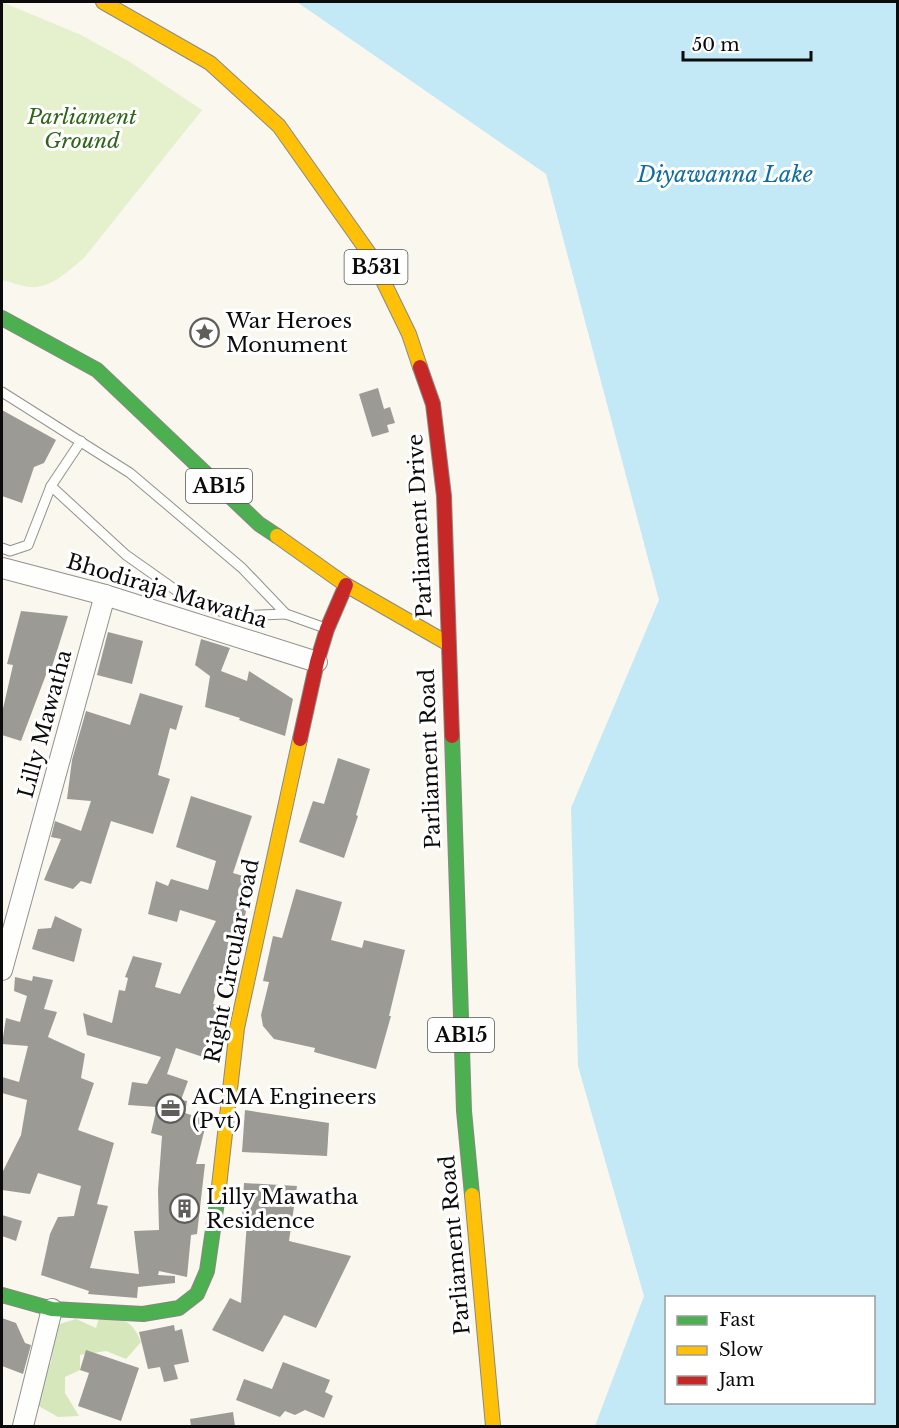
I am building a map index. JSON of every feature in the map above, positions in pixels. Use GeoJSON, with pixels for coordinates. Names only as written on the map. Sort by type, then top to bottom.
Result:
{"type":"FeatureCollection","features":[{"type":"Feature","properties":{"kind":"main road","name":"Parliament Drive"},"geometry":{"type":"LineString","coordinates":[[103,2],[210,63],[279,126],[371,256],[409,334],[433,404],[444,496],[447,643]]}},
{"type":"Feature","properties":{"kind":"main road","name":"Parliament Road"},"geometry":{"type":"LineString","coordinates":[[2,318],[98,370],[259,524],[346,585],[447,643],[464,1111],[493,1426]]}},
{"type":"Feature","properties":{"kind":"main road","name":"Right Circular road"},"geometry":{"type":"LineString","coordinates":[[2,1295],[52,1309],[142,1314],[179,1308],[197,1294],[207,1271],[213,1234],[237,1028],[317,662],[327,629],[346,585]]}},
{"type":"Feature","properties":{"kind":"street","name":"Bhodiraja Mawatha"},"geometry":{"type":"LineString","coordinates":[[2,568],[105,595],[317,662]]}},
{"type":"Feature","properties":{"kind":"street","name":"Lilly Mawatha"},"geometry":{"type":"LineString","coordinates":[[2,970],[105,595]]}},
{"type":"Feature","properties":{"kind":"street"},"geometry":{"type":"LineString","coordinates":[[23,1426],[52,1309]]}},
{"type":"Feature","properties":{"kind":"lane"},"geometry":{"type":"LineString","coordinates":[[2,392],[130,473],[242,567],[286,614]]}},
{"type":"Feature","properties":{"kind":"lane"},"geometry":{"type":"LineString","coordinates":[[2,548],[10,551],[28,545],[51,486],[81,441]]}},
{"type":"Feature","properties":{"kind":"lane"},"geometry":{"type":"LineString","coordinates":[[51,486],[126,555],[194,603],[236,616],[286,614],[327,629]]}},
{"type":"Feature","properties":{"kind":"green space","name":"Parliament Ground"},"geometry":{"type":"Polygon","coordinates":[[[2,2],[81,35],[130,62],[202,110],[84,258],[59,278],[38,287],[2,280],[2,2]]]}},
{"type":"Feature","properties":{"kind":"green space"},"geometry":{"type":"Polygon","coordinates":[[[99,1318],[125,1321],[138,1334],[141,1342],[126,1359],[106,1351],[80,1355],[80,1370],[65,1377],[65,1393],[79,1416],[58,1417],[35,1404],[45,1368],[51,1363],[56,1325],[76,1319],[96,1328],[99,1318]]]}},
{"type":"Feature","properties":{"kind":"water","name":"Diyawanna Lake"},"geometry":{"type":"Polygon","coordinates":[[[297,2],[897,2],[897,1426],[595,1426],[644,1296],[578,1066],[571,808],[659,600],[546,174],[297,2]]]}},
{"type":"Feature","properties":{"kind":"building"},"geometry":{"type":"Polygon","coordinates":[[[378,388],[384,409],[390,407],[395,423],[387,425],[389,432],[372,437],[359,394],[378,388]]]}},
{"type":"Feature","properties":{"kind":"building"},"geometry":{"type":"Polygon","coordinates":[[[2,410],[56,440],[44,463],[34,467],[22,503],[2,496],[2,410]]]}},
{"type":"Feature","properties":{"kind":"building"},"geometry":{"type":"Polygon","coordinates":[[[21,611],[68,616],[50,673],[47,672],[21,741],[2,735],[2,713],[13,665],[7,664],[21,611]]]}},
{"type":"Feature","properties":{"kind":"building"},"geometry":{"type":"Polygon","coordinates":[[[108,632],[143,641],[132,684],[97,675],[108,632]]]}},
{"type":"Feature","properties":{"kind":"building"},"geometry":{"type":"Polygon","coordinates":[[[201,639],[230,648],[221,671],[247,681],[249,671],[293,699],[285,736],[205,707],[210,676],[195,665],[201,639]]]}},
{"type":"Feature","properties":{"kind":"building"},"geometry":{"type":"Polygon","coordinates":[[[140,693],[183,706],[176,730],[170,728],[158,775],[170,779],[153,834],[111,821],[91,884],[81,881],[73,889],[44,880],[61,839],[51,837],[55,821],[81,831],[91,801],[67,799],[72,760],[86,711],[130,725],[140,693]]]}},
{"type":"Feature","properties":{"kind":"building"},"geometry":{"type":"Polygon","coordinates":[[[338,758],[370,769],[344,858],[299,842],[313,801],[324,804],[338,758]]]}},
{"type":"Feature","properties":{"kind":"building"},"geometry":{"type":"Polygon","coordinates":[[[191,796],[252,816],[233,873],[253,879],[244,910],[246,911],[241,937],[233,935],[213,1004],[225,1007],[218,1032],[211,1030],[203,1057],[176,1048],[167,1074],[188,1081],[181,1100],[187,1101],[185,1113],[207,1120],[196,1164],[205,1164],[197,1234],[191,1235],[187,1277],[159,1271],[158,1275],[175,1276],[175,1283],[138,1287],[137,1298],[88,1294],[89,1291],[41,1275],[50,1234],[58,1217],[74,1216],[81,1186],[38,1173],[30,1194],[2,1190],[2,1173],[21,1135],[27,1100],[2,1093],[2,1077],[19,1082],[28,1046],[2,1044],[6,1018],[20,1022],[27,996],[14,991],[15,977],[32,981],[33,976],[53,980],[44,1009],[57,1012],[48,1037],[85,1054],[81,1078],[94,1083],[78,1130],[114,1143],[97,1204],[108,1206],[90,1268],[139,1274],[134,1231],[159,1230],[158,1190],[162,1136],[151,1133],[157,1107],[128,1105],[132,1082],[147,1084],[161,1057],[87,1035],[83,1013],[112,1023],[119,990],[125,991],[128,978],[125,977],[133,956],[162,963],[155,987],[180,994],[216,921],[180,910],[177,922],[148,914],[156,881],[168,886],[171,879],[208,890],[216,861],[176,847],[191,796]]]}},
{"type":"Feature","properties":{"kind":"building"},"geometry":{"type":"Polygon","coordinates":[[[296,889],[342,902],[331,940],[362,948],[364,940],[405,950],[389,1016],[391,1016],[376,1069],[314,1052],[315,1048],[274,1039],[263,1026],[261,1015],[269,982],[263,981],[273,936],[282,938],[296,889]]]}},
{"type":"Feature","properties":{"kind":"building"},"geometry":{"type":"Polygon","coordinates":[[[55,916],[82,929],[74,962],[32,949],[38,929],[51,928],[55,916]]]}},
{"type":"Feature","properties":{"kind":"building"},"geometry":{"type":"Polygon","coordinates":[[[245,1110],[329,1123],[327,1156],[242,1152],[245,1110]]]}},
{"type":"Feature","properties":{"kind":"building"},"geometry":{"type":"Polygon","coordinates":[[[244,1183],[297,1186],[289,1241],[351,1256],[316,1328],[284,1315],[263,1352],[212,1330],[230,1298],[241,1303],[247,1222],[242,1222],[244,1183]]]}},
{"type":"Feature","properties":{"kind":"building"},"geometry":{"type":"Polygon","coordinates":[[[2,1215],[22,1221],[16,1241],[2,1236],[2,1215]]]}},
{"type":"Feature","properties":{"kind":"building"},"geometry":{"type":"Polygon","coordinates":[[[2,1318],[16,1323],[25,1343],[31,1345],[23,1374],[2,1366],[2,1318]]]}},
{"type":"Feature","properties":{"kind":"building"},"geometry":{"type":"Polygon","coordinates":[[[174,1325],[175,1331],[182,1329],[189,1362],[174,1365],[178,1379],[164,1382],[160,1367],[148,1369],[139,1332],[174,1325]]]}},
{"type":"Feature","properties":{"kind":"building"},"geometry":{"type":"Polygon","coordinates":[[[86,1350],[139,1368],[121,1421],[78,1406],[89,1373],[80,1370],[86,1350]]]}},
{"type":"Feature","properties":{"kind":"building"},"geometry":{"type":"Polygon","coordinates":[[[283,1362],[330,1380],[325,1392],[333,1396],[324,1418],[305,1410],[295,1415],[285,1411],[280,1417],[236,1400],[244,1379],[272,1389],[283,1362]]]}},
{"type":"Feature","properties":{"kind":"building"},"geometry":{"type":"Polygon","coordinates":[[[233,1412],[235,1426],[191,1426],[190,1419],[233,1412]]]}},
{"type":"Feature","properties":{"kind":"traffic: fast"},"geometry":{"type":"LineString","coordinates":[[2,318],[97,370],[259,524],[277,536]]}},
{"type":"Feature","properties":{"kind":"traffic: fast"},"geometry":{"type":"LineString","coordinates":[[452,736],[464,1111],[472,1195]]}},
{"type":"Feature","properties":{"kind":"traffic: fast"},"geometry":{"type":"LineString","coordinates":[[2,1295],[52,1309],[143,1314],[179,1308],[197,1294],[207,1271],[218,1195]]}},
{"type":"Feature","properties":{"kind":"traffic: slow"},"geometry":{"type":"LineString","coordinates":[[103,2],[210,63],[279,126],[371,256],[409,334],[420,367]]}},
{"type":"Feature","properties":{"kind":"traffic: slow"},"geometry":{"type":"LineString","coordinates":[[277,536],[346,585],[447,643]]}},
{"type":"Feature","properties":{"kind":"traffic: slow"},"geometry":{"type":"LineString","coordinates":[[218,1195],[237,1028],[300,739]]}},
{"type":"Feature","properties":{"kind":"traffic: slow"},"geometry":{"type":"LineString","coordinates":[[472,1195],[493,1426]]}},
{"type":"Feature","properties":{"kind":"traffic: jam"},"geometry":{"type":"LineString","coordinates":[[420,367],[433,404],[444,496],[452,736]]}},
{"type":"Feature","properties":{"kind":"traffic: jam"},"geometry":{"type":"LineString","coordinates":[[300,739],[317,662],[327,629],[346,585]]}},
{"type":"Feature","properties":{"kind":"place","name":"War Heroes Monument"},"geometry":{"type":"Point","coordinates":[205,333]}},
{"type":"Feature","properties":{"kind":"place","name":"ACMA Engineers (Pvt)"},"geometry":{"type":"Point","coordinates":[171,1109]}},
{"type":"Feature","properties":{"kind":"place","name":"Lilly Mawatha Residence"},"geometry":{"type":"Point","coordinates":[185,1209]}}]}
